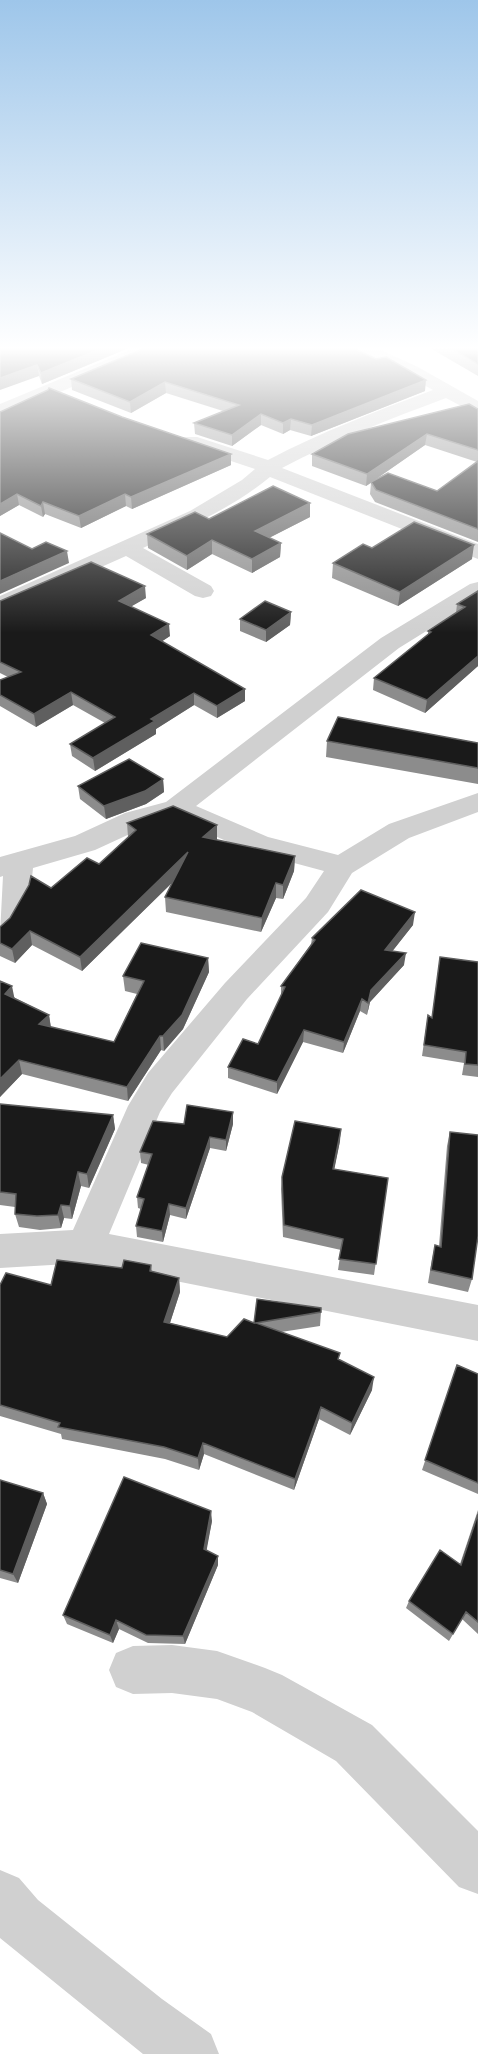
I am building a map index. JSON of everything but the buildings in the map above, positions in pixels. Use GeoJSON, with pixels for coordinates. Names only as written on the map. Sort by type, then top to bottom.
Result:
{"type":"FeatureCollection","features":[{"type":"Feature","properties":{"kind":"street"},"geometry":{"type":"LineString","coordinates":[[189,441],[268,468],[478,552]]}},
{"type":"Feature","properties":{"kind":"street"},"geometry":{"type":"LineString","coordinates":[[0,605],[128,548],[231,495],[268,468],[325,441]]}},
{"type":"Feature","properties":{"kind":"street"},"geometry":{"type":"LineString","coordinates":[[128,548],[203,591]]}},
{"type":"Feature","properties":{"kind":"street"},"geometry":{"type":"LineString","coordinates":[[0,923],[15,898],[9,865],[85,843],[135,820],[176,808],[390,643],[478,589]]}},
{"type":"Feature","properties":{"kind":"street"},"geometry":{"type":"LineString","coordinates":[[85,1246],[145,1106],[160,1083],[236,991],[317,905],[342,866],[399,831],[478,802]]}},
{"type":"Feature","properties":{"kind":"street"},"geometry":{"type":"LineString","coordinates":[[176,808],[259,844],[342,866]]}},
{"type":"Feature","properties":{"kind":"street"},"geometry":{"type":"LineString","coordinates":[[0,1251],[85,1246],[478,1323]]}},
{"type":"Feature","properties":{"kind":"street"},"geometry":{"type":"LineString","coordinates":[[133,1670],[172,1669],[217,1675],[265,1692],[354,1743],[478,1868]]}},
{"type":"Feature","properties":{"kind":"street"},"geometry":{"type":"LineString","coordinates":[[0,1897],[19,1919],[142,2019],[191,2054]]}}]}
